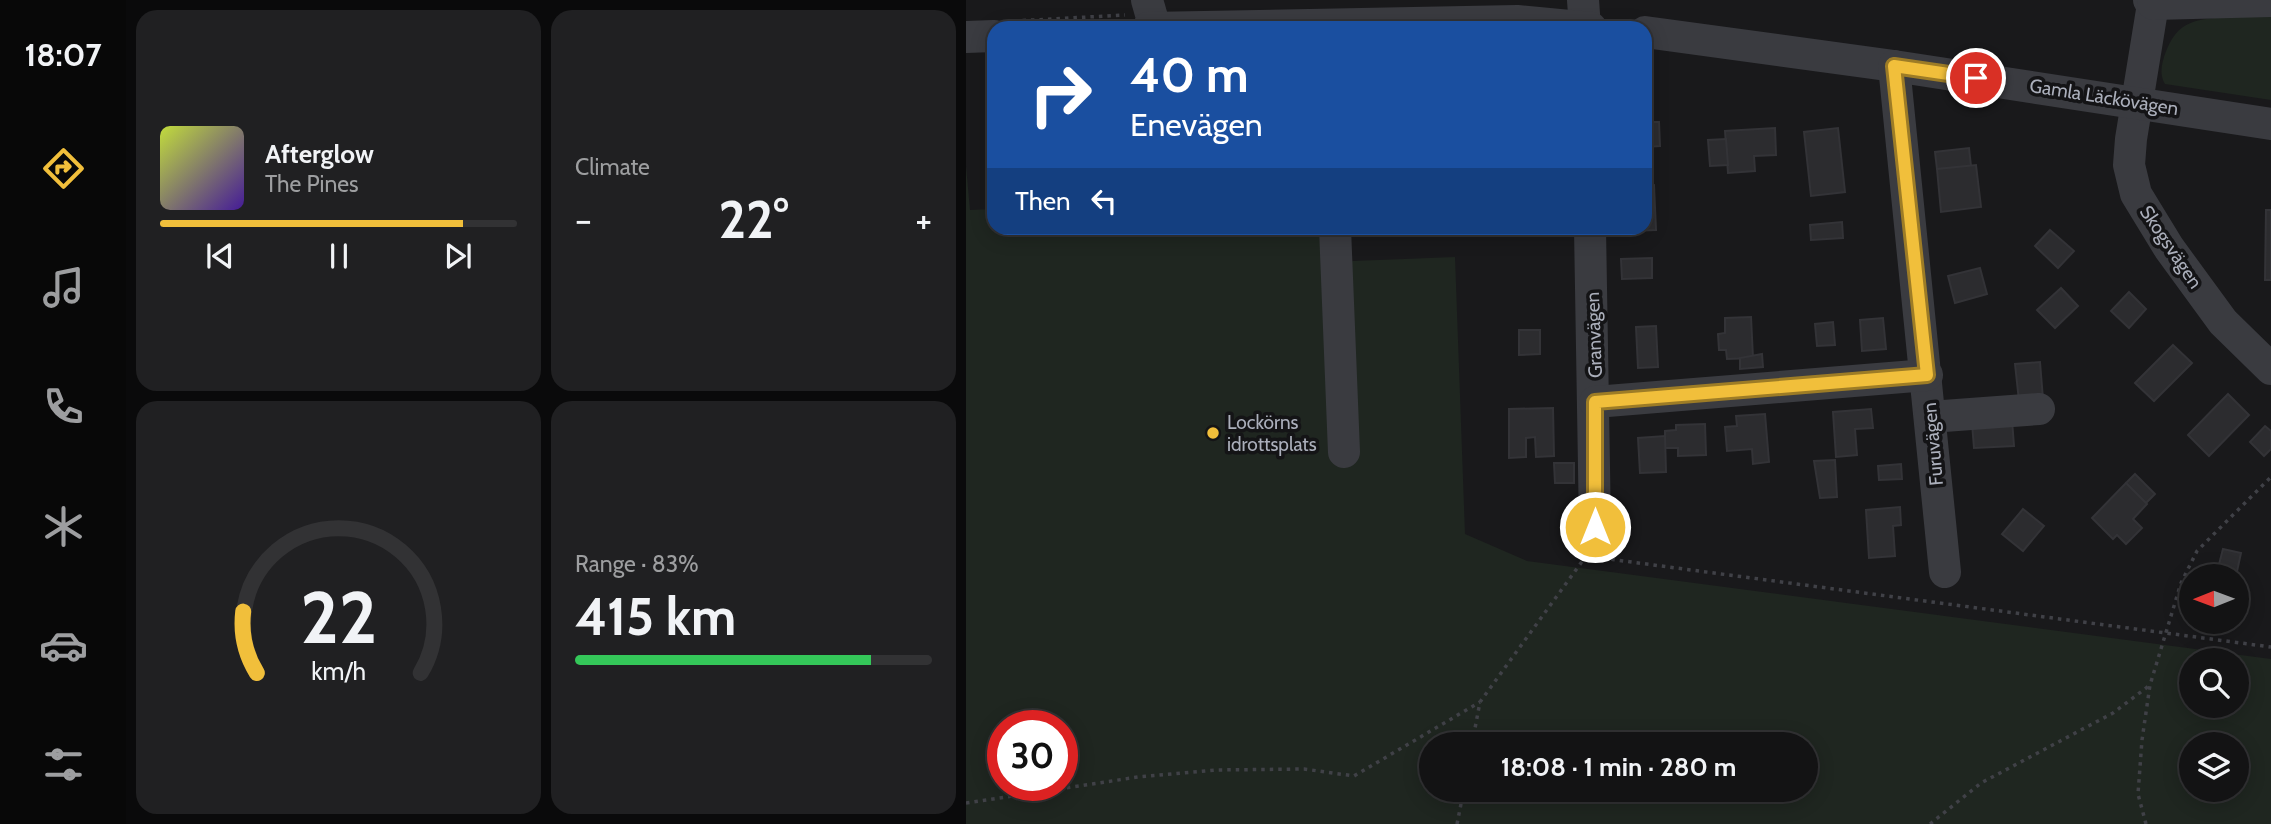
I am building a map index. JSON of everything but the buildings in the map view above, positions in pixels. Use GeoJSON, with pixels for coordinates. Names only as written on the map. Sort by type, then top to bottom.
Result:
{"type":"FeatureCollection","features":[{"type":"Feature","properties":{"kind":"street"},"geometry":{"type":"LineString","coordinates":[[1147,0],[1153,21]]}},
{"type":"Feature","properties":{"kind":"street"},"geometry":{"type":"LineString","coordinates":[[1583,0],[1584,21]]}},
{"type":"Feature","properties":{"kind":"street"},"geometry":{"type":"LineString","coordinates":[[2151,2],[2271,1]]}},
{"type":"Feature","properties":{"kind":"street","name":"Skogsvägen"},"geometry":{"type":"LineString","coordinates":[[2151,2],[2129,165],[2136,194],[2169,248],[2223,322],[2271,369]]}},
{"type":"Feature","properties":{"kind":"street"},"geometry":{"type":"LineString","coordinates":[[1215,21],[1293,12],[1316,21]]}},
{"type":"Feature","properties":{"kind":"street","name":"Gamla Läckövägen"},"geometry":{"type":"LineString","coordinates":[[1652,33],[1894,66],[2271,124]]}},
{"type":"Feature","properties":{"kind":"street"},"geometry":{"type":"LineString","coordinates":[[966,37],[987,36]]}},
{"type":"Feature","properties":{"kind":"street","name":"Furuvägen"},"geometry":{"type":"LineString","coordinates":[[1894,66],[1945,572]]}},
{"type":"Feature","properties":{"kind":"street"},"geometry":{"type":"LineString","coordinates":[[1335,235],[1344,452]]}},
{"type":"Feature","properties":{"kind":"street","name":"Granvägen"},"geometry":{"type":"LineString","coordinates":[[1590,235],[1595,402],[1591,542]]}},
{"type":"Feature","properties":{"kind":"street"},"geometry":{"type":"LineString","coordinates":[[1595,402],[1927,375]]}},
{"type":"Feature","properties":{"kind":"street"},"geometry":{"type":"LineString","coordinates":[[1930,417],[2039,409]]}},
{"type":"Feature","properties":{"kind":"path"},"geometry":{"type":"LineString","coordinates":[[2146,824],[2138,794],[2142,740],[2150,685],[2168,634],[2181,583],[2197,551],[2271,477]]}},
{"type":"Feature","properties":{"kind":"path"},"geometry":{"type":"LineString","coordinates":[[1474,732],[1480,702],[1591,542],[2168,634],[2271,647]]}},
{"type":"Feature","properties":{"kind":"path"},"geometry":{"type":"LineString","coordinates":[[1930,824],[1981,783],[2113,713],[2150,685]]}},
{"type":"Feature","properties":{"kind":"path"},"geometry":{"type":"LineString","coordinates":[[966,803],[1138,777],[1216,771],[1304,769],[1354,776],[1480,702]]}},
{"type":"Feature","properties":{"kind":"path"},"geometry":{"type":"LineString","coordinates":[[1457,824],[1461,802]]}},
{"type":"Feature","properties":{"kind":"shaded area"},"geometry":{"type":"Polygon","coordinates":[[[2271,17],[2271,100],[2165,84],[2162,78],[2164,57],[2169,44],[2182,28],[2199,20],[2271,17]]]}},
{"type":"Feature","properties":{"kind":"shaded area"},"geometry":{"type":"Polygon","coordinates":[[[966,166],[970,210],[987,209],[987,235],[1326,235],[1328,262],[1455,257],[1465,534],[1527,561],[2187,648],[2179,648],[2179,718],[2249,718],[2249,656],[2271,659],[2271,824],[966,824],[966,166]]]}},
{"type":"Feature","properties":{"kind":"place","name":"Lockörns idrottsplats"},"geometry":{"type":"Point","coordinates":[1213,433]}},
{"type":"Feature","properties":{"kind":"route"},"geometry":{"type":"LineString","coordinates":[[1595,527],[1595,402],[1927,375],[1894,66],[1976,78]]}}]}
